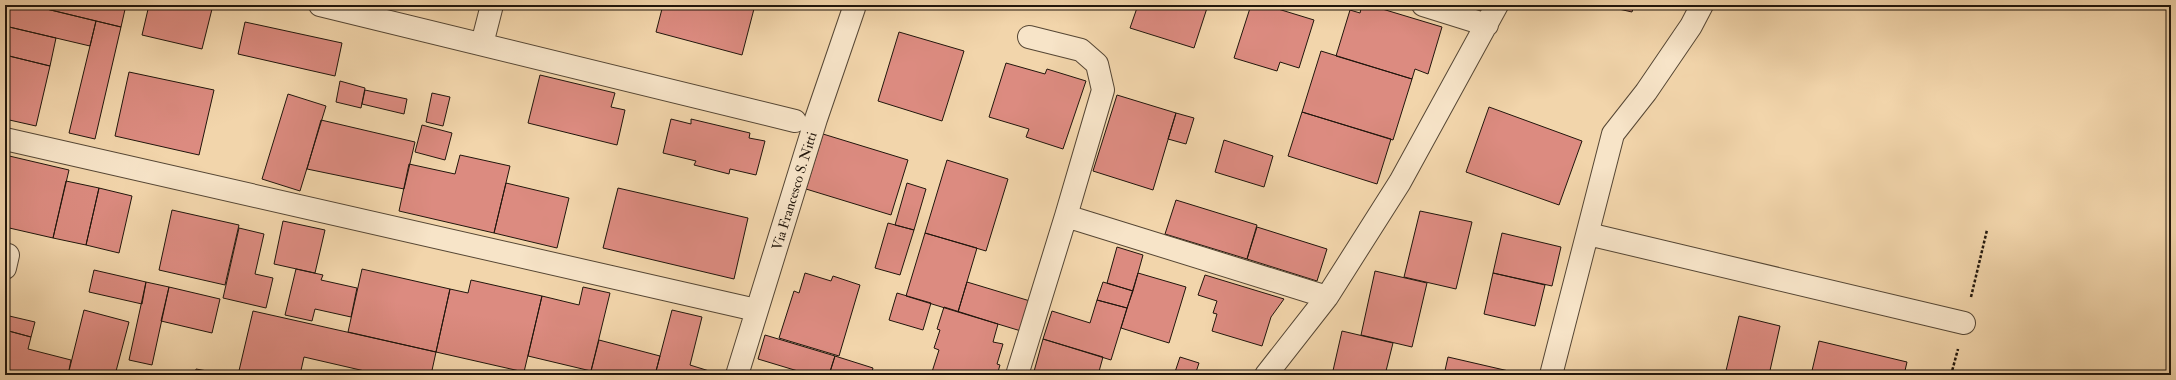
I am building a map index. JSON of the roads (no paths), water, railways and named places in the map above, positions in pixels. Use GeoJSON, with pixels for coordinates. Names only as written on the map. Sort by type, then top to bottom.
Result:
{"type":"FeatureCollection","features":[{"type":"Feature","properties":{"kind":"street"},"geometry":{"type":"LineString","coordinates":[[320,5],[795,121]]}},
{"type":"Feature","properties":{"kind":"street"},"geometry":{"type":"LineString","coordinates":[[482,44],[492,5]]}},
{"type":"Feature","properties":{"kind":"street"},"geometry":{"type":"LineString","coordinates":[[1423,5],[1487,25]]}},
{"type":"Feature","properties":{"kind":"street"},"geometry":{"type":"LineString","coordinates":[[1266,375],[1327,297],[1400,182],[1497,5]]}},
{"type":"Feature","properties":{"kind":"street"},"geometry":{"type":"LineString","coordinates":[[1551,375],[1613,134],[1660,72],[1691,26],[1702,5]]}},
{"type":"Feature","properties":{"kind":"street","name":"Via Francesco S. Nitti"},"geometry":{"type":"LineString","coordinates":[[737,375],[816,119],[854,8]]}},
{"type":"Feature","properties":{"kind":"street"},"geometry":{"type":"LineString","coordinates":[[1017,375],[1103,90],[1097,64],[1081,50],[1029,37]]}},
{"type":"Feature","properties":{"kind":"street"},"geometry":{"type":"LineString","coordinates":[[5,139],[756,310]]}},
{"type":"Feature","properties":{"kind":"street"},"geometry":{"type":"LineString","coordinates":[[1066,216],[1327,297]]}},
{"type":"Feature","properties":{"kind":"street"},"geometry":{"type":"LineString","coordinates":[[1588,234],[1964,323]]}}]}
